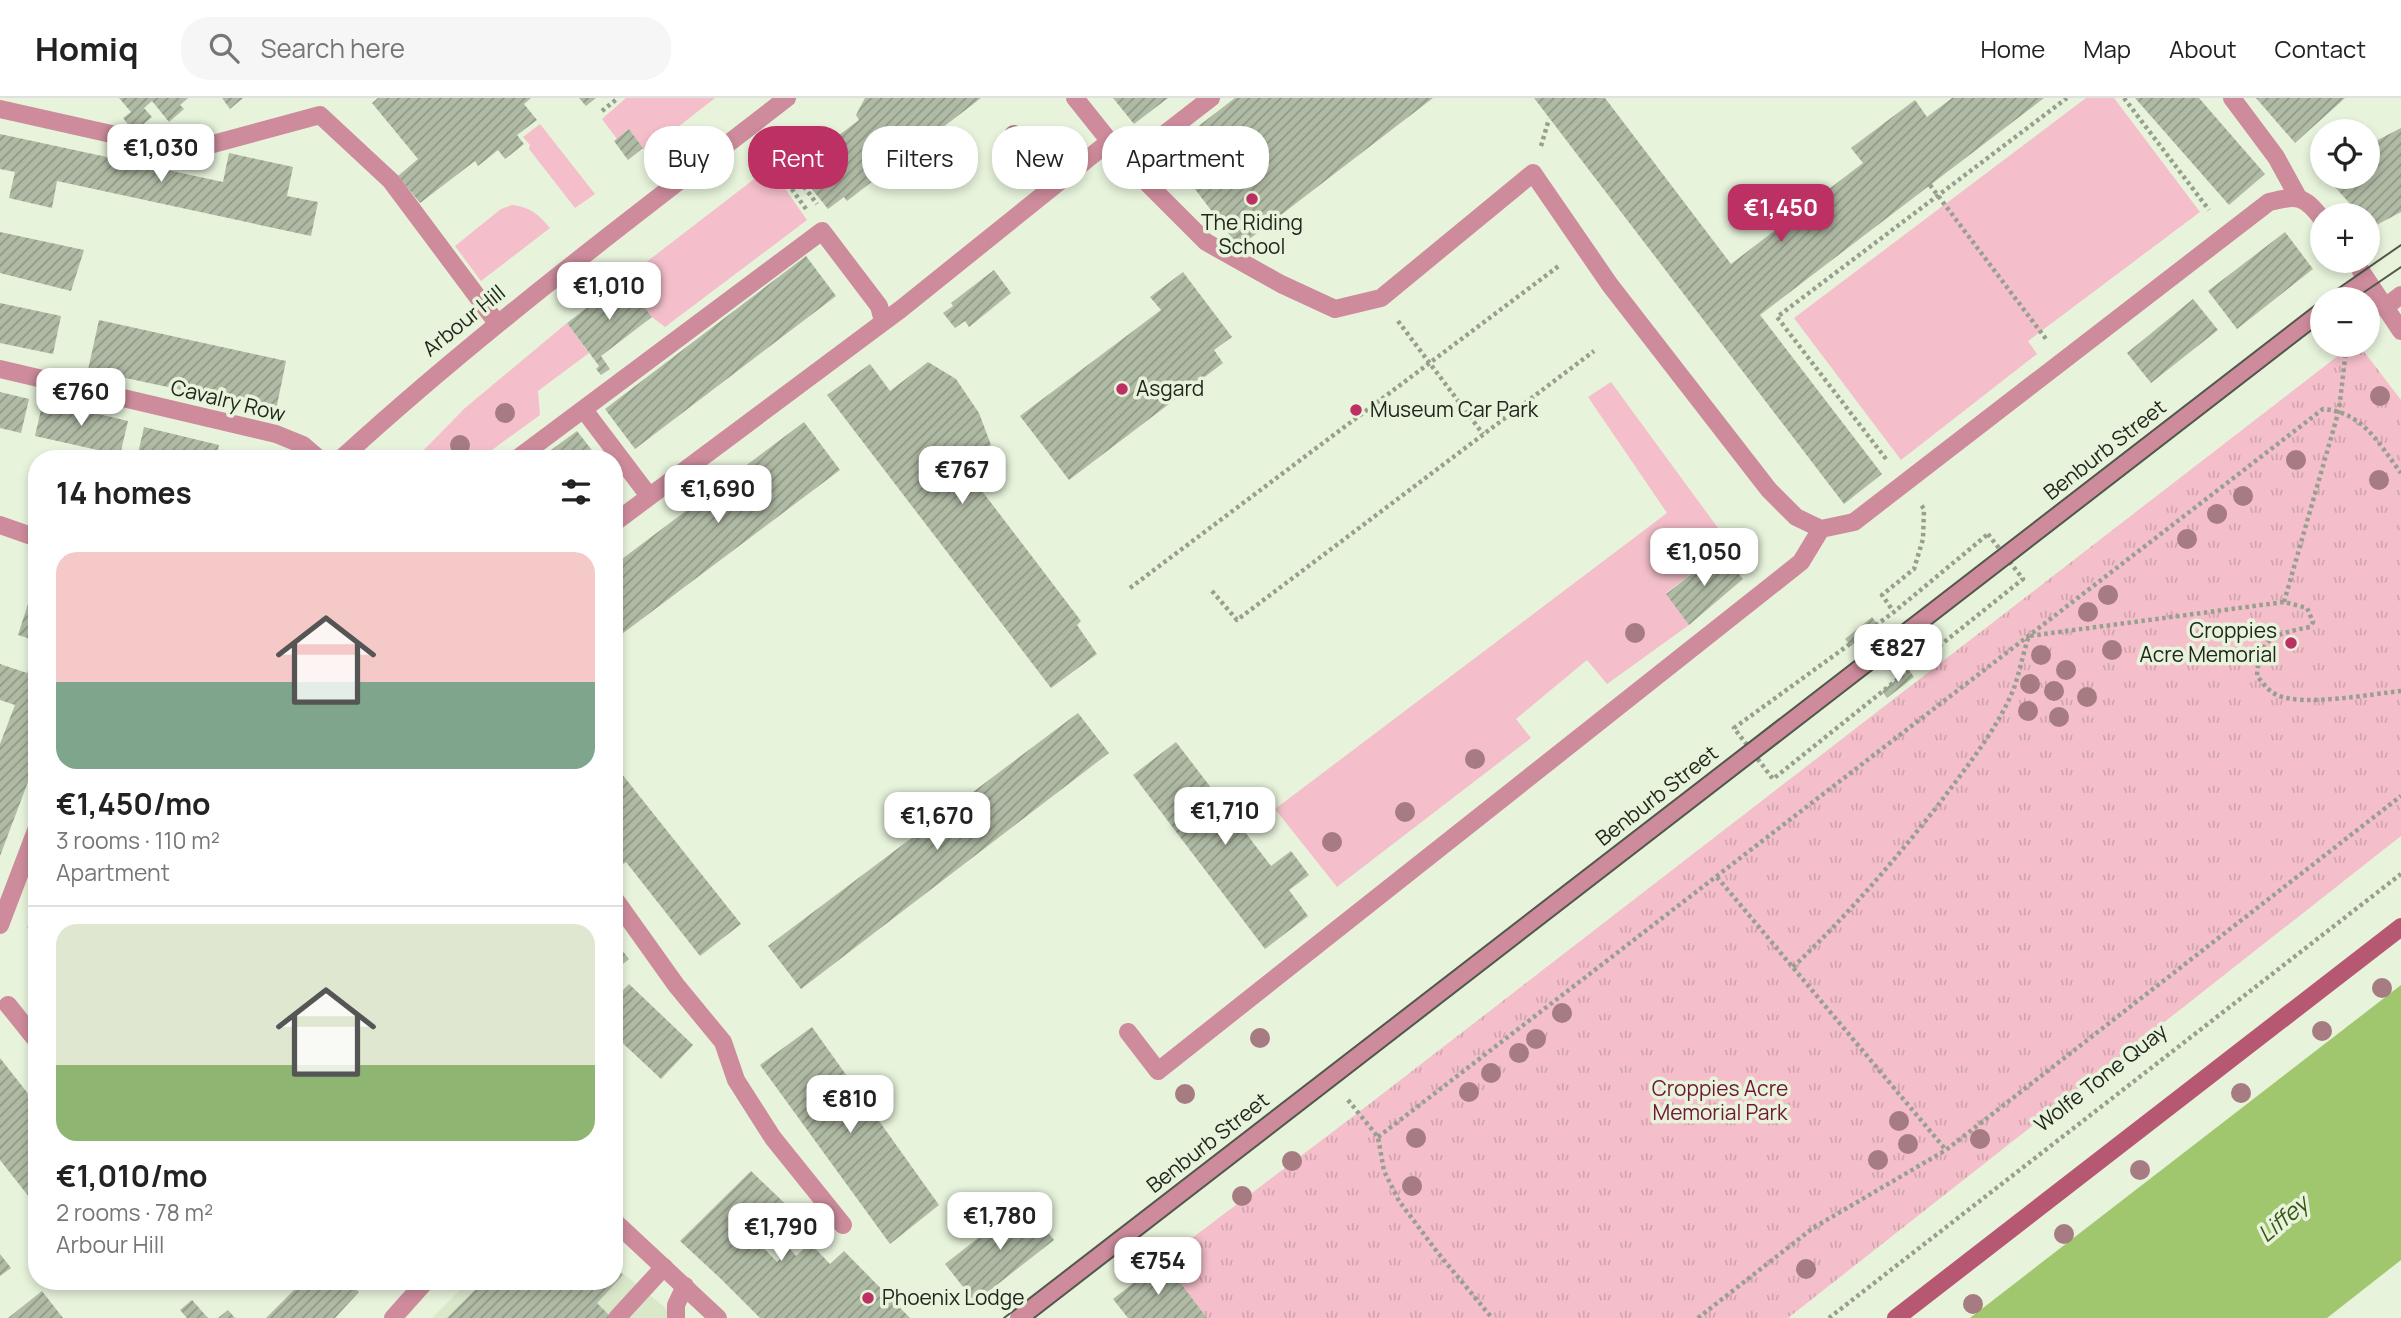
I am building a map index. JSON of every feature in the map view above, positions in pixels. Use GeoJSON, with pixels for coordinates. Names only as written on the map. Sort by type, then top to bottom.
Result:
{"type":"FeatureCollection","features":[{"type":"Feature","properties":{"kind":"main road"},"geometry":{"type":"LineString","coordinates":[[1896,1318],[2401,927]]}},
{"type":"Feature","properties":{"kind":"street","name":"Arbour Hill"},"geometry":{"type":"LineString","coordinates":[[351,450],[498,323],[788,98]]}},
{"type":"Feature","properties":{"kind":"street"},"geometry":{"type":"LineString","coordinates":[[1075,98],[1102,131]]}},
{"type":"Feature","properties":{"kind":"street"},"geometry":{"type":"LineString","coordinates":[[1175,126],[1211,98]]}},
{"type":"Feature","properties":{"kind":"street"},"geometry":{"type":"LineString","coordinates":[[2232,98],[2276,157],[2298,197],[2310,204]]}},
{"type":"Feature","properties":{"kind":"street"},"geometry":{"type":"LineString","coordinates":[[0,109],[187,151],[320,116],[391,181],[498,323]]}},
{"type":"Feature","properties":{"kind":"street"},"geometry":{"type":"LineString","coordinates":[[623,516],[883,321],[1102,147]]}},
{"type":"Feature","properties":{"kind":"street"},"geometry":{"type":"LineString","coordinates":[[1153,189],[1206,242],[1281,284],[1335,309],[1381,298],[1533,173],[1610,285],[1769,490],[1796,517],[1821,529],[1854,522],[2255,212],[2269,202],[2298,197]]}},
{"type":"Feature","properties":{"kind":"street"},"geometry":{"type":"LineString","coordinates":[[528,450],[822,231],[879,306],[883,321]]}},
{"type":"Feature","properties":{"kind":"street"},"geometry":{"type":"LineString","coordinates":[[2348,287],[2359,273]]}},
{"type":"Feature","properties":{"kind":"street"},"geometry":{"type":"LineString","coordinates":[[2363,273],[2401,331]]}},
{"type":"Feature","properties":{"kind":"street"},"geometry":{"type":"LineString","coordinates":[[2384,308],[2401,295]]}},
{"type":"Feature","properties":{"kind":"street","name":"Benburb Street"},"geometry":{"type":"LineString","coordinates":[[1019,1318],[2310,321]]}},
{"type":"Feature","properties":{"kind":"street","name":"Cavalry Row"},"geometry":{"type":"LineString","coordinates":[[0,369],[276,435],[303,445],[309,450]]}},
{"type":"Feature","properties":{"kind":"street"},"geometry":{"type":"LineString","coordinates":[[584,410],[614,450]]}},
{"type":"Feature","properties":{"kind":"street"},"geometry":{"type":"LineString","coordinates":[[623,462],[649,496]]}},
{"type":"Feature","properties":{"kind":"street"},"geometry":{"type":"LineString","coordinates":[[0,525],[28,535]]}},
{"type":"Feature","properties":{"kind":"street"},"geometry":{"type":"LineString","coordinates":[[1128,1031],[1158,1071],[1801,562],[1821,529]]}},
{"type":"Feature","properties":{"kind":"street"},"geometry":{"type":"LineString","coordinates":[[0,925],[28,852]]}},
{"type":"Feature","properties":{"kind":"street"},"geometry":{"type":"LineString","coordinates":[[623,911],[676,985],[723,1041],[736,1080],[773,1138],[844,1225]]}},
{"type":"Feature","properties":{"kind":"street"},"geometry":{"type":"LineString","coordinates":[[8,1004],[28,1030]]}},
{"type":"Feature","properties":{"kind":"street"},"geometry":{"type":"LineString","coordinates":[[623,1229],[718,1318]]}},
{"type":"Feature","properties":{"kind":"street"},"geometry":{"type":"LineString","coordinates":[[617,1318],[664,1267]]}},
{"type":"Feature","properties":{"kind":"street"},"geometry":{"type":"LineString","coordinates":[[676,1318],[676,1306],[685,1286]]}},
{"type":"Feature","properties":{"kind":"street"},"geometry":{"type":"LineString","coordinates":[[393,1318],[418,1290]]}},
{"type":"Feature","properties":{"kind":"path"},"geometry":{"type":"LineString","coordinates":[[602,111],[618,98]]}},
{"type":"Feature","properties":{"kind":"path"},"geometry":{"type":"LineString","coordinates":[[1894,612],[1882,595],[1914,569],[1923,539],[1924,509],[1777,317],[2067,98]]}},
{"type":"Feature","properties":{"kind":"path"},"geometry":{"type":"LineString","coordinates":[[2123,98],[2210,209],[2199,218]]}},
{"type":"Feature","properties":{"kind":"path"},"geometry":{"type":"LineString","coordinates":[[822,231],[781,174],[790,168],[823,211]]}},
{"type":"Feature","properties":{"kind":"path"},"geometry":{"type":"LineString","coordinates":[[1930,185],[2050,344],[2054,366]]}},
{"type":"Feature","properties":{"kind":"path"},"geometry":{"type":"LineString","coordinates":[[1129,588],[1584,247]]}},
{"type":"Feature","properties":{"kind":"path"},"geometry":{"type":"LineString","coordinates":[[1381,298],[1484,435]]}},
{"type":"Feature","properties":{"kind":"path"},"geometry":{"type":"LineString","coordinates":[[1212,591],[1237,620],[1594,351]]}},
{"type":"Feature","properties":{"kind":"path"},"geometry":{"type":"LineString","coordinates":[[2284,602],[2339,410],[2345,357]]}},
{"type":"Feature","properties":{"kind":"path"},"geometry":{"type":"LineString","coordinates":[[1378,1137],[2323,409],[2339,410],[2366,426],[2401,473]]}},
{"type":"Feature","properties":{"kind":"path"},"geometry":{"type":"LineString","coordinates":[[2029,636],[2284,602],[2307,608],[2313,622],[2310,627],[2272,637],[2258,656],[2258,676],[2266,687],[2278,696],[2312,700],[2401,691]]}},
{"type":"Feature","properties":{"kind":"path"},"geometry":{"type":"LineString","coordinates":[[1793,967],[1830,932],[1904,849],[1956,781],[1999,717],[2014,687],[2029,636]]}},
{"type":"Feature","properties":{"kind":"path"},"geometry":{"type":"LineString","coordinates":[[1698,1318],[1814,1228],[1946,1150],[2401,796]]}},
{"type":"Feature","properties":{"kind":"path","name":"Wolfe Tone Quay"},"geometry":{"type":"LineString","coordinates":[[1829,1318],[2401,874]]}},
{"type":"Feature","properties":{"kind":"path"},"geometry":{"type":"LineString","coordinates":[[1717,877],[1946,1150]]}},
{"type":"Feature","properties":{"kind":"path"},"geometry":{"type":"LineString","coordinates":[[1348,1099],[1378,1137],[1384,1171],[1399,1201],[1492,1318]]}},
{"type":"Feature","properties":{"kind":"shaded area"},"geometry":{"type":"Polygon","coordinates":[[[623,1273],[678,1318],[432,1318],[460,1290],[623,1290],[623,1273]]]}},
{"type":"Feature","properties":{"kind":"green space"},"geometry":{"type":"Polygon","coordinates":[[[626,98],[715,98],[679,126],[644,126],[644,149],[629,129],[617,139],[602,119],[626,98]]]}},
{"type":"Feature","properties":{"kind":"green space"},"geometry":{"type":"Polygon","coordinates":[[[2086,98],[2114,98],[2200,212],[2028,341],[2037,354],[1901,460],[1794,318],[2086,98]]]}},
{"type":"Feature","properties":{"kind":"green space"},"geometry":{"type":"Polygon","coordinates":[[[540,124],[595,194],[575,208],[529,149],[530,145],[523,137],[540,124]]]}},
{"type":"Feature","properties":{"kind":"green space"},"geometry":{"type":"Polygon","coordinates":[[[748,184],[748,189],[785,189],[807,220],[665,327],[652,317],[623,280],[748,184]]]}},
{"type":"Feature","properties":{"kind":"green space"},"geometry":{"type":"Polygon","coordinates":[[[512,205],[533,212],[550,228],[481,281],[455,246],[501,209],[512,205]]]}},
{"type":"Feature","properties":{"kind":"green space"},"geometry":{"type":"Polygon","coordinates":[[[567,323],[589,353],[538,391],[540,415],[492,450],[424,450],[465,408],[567,323]]]}},
{"type":"Feature","properties":{"kind":"green space","name":"Croppies Acre Memorial Park"},"geometry":{"type":"Polygon","coordinates":[[[2336,357],[2368,357],[2401,400],[2401,836],[1788,1318],[1207,1318],[1163,1260],[1359,1112],[2336,357]]]}},
{"type":"Feature","properties":{"kind":"green space"},"geometry":{"type":"Polygon","coordinates":[[[1611,382],[1726,539],[1721,551],[1666,593],[1689,625],[1607,684],[1587,660],[1516,719],[1531,738],[1337,887],[1275,809],[1667,513],[1588,397],[1611,382]]]}},
{"type":"Feature","properties":{"kind":"water","name":"Liffey"},"geometry":{"type":"Polygon","coordinates":[[[2401,985],[2401,1260],[2327,1318],[1970,1318],[2401,985]]]}},
{"type":"Feature","properties":{"kind":"building"},"geometry":{"type":"Polygon","coordinates":[[[119,98],[188,98],[180,105],[184,109],[169,122],[152,101],[144,108],[152,117],[134,132],[123,118],[131,112],[119,98]]]}},
{"type":"Feature","properties":{"kind":"building"},"geometry":{"type":"Polygon","coordinates":[[[222,98],[243,98],[230,109],[222,98]]]}},
{"type":"Feature","properties":{"kind":"building"},"geometry":{"type":"Polygon","coordinates":[[[378,98],[531,98],[524,104],[537,120],[517,135],[524,144],[505,159],[498,150],[478,166],[475,161],[420,203],[398,176],[418,159],[372,103],[378,98]]]}},
{"type":"Feature","properties":{"kind":"building"},"geometry":{"type":"Polygon","coordinates":[[[579,98],[596,98],[586,106],[579,98]]]}},
{"type":"Feature","properties":{"kind":"building"},"geometry":{"type":"Polygon","coordinates":[[[865,98],[981,98],[945,126],[862,126],[863,189],[847,201],[844,197],[828,209],[812,189],[848,189],[848,128],[859,120],[856,115],[865,98]]]}},
{"type":"Feature","properties":{"kind":"building"},"geometry":{"type":"Polygon","coordinates":[[[1113,98],[1168,98],[1134,124],[1113,98]]]}},
{"type":"Feature","properties":{"kind":"building","name":"The Riding School"},"geometry":{"type":"Polygon","coordinates":[[[1235,98],[1433,98],[1239,247],[1195,189],[1269,189],[1269,126],[1199,126],[1235,98]]]}},
{"type":"Feature","properties":{"kind":"building"},"geometry":{"type":"Polygon","coordinates":[[[1534,98],[1605,98],[1731,264],[1863,163],[1851,148],[1915,100],[1927,117],[1952,98],[2044,98],[1760,315],[1882,474],[1844,504],[1534,98]]]}},
{"type":"Feature","properties":{"kind":"building"},"geometry":{"type":"Polygon","coordinates":[[[2135,98],[2199,98],[2265,174],[2229,205],[2135,98]]]}},
{"type":"Feature","properties":{"kind":"building"},"geometry":{"type":"Polygon","coordinates":[[[2256,98],[2345,98],[2322,119],[2310,119],[2310,130],[2295,143],[2256,98]]]}},
{"type":"Feature","properties":{"kind":"building"},"geometry":{"type":"Polygon","coordinates":[[[2401,128],[2401,212],[2380,223],[2380,203],[2349,203],[2337,189],[2380,189],[2380,139],[2401,128]]]}},
{"type":"Feature","properties":{"kind":"building"},"geometry":{"type":"Polygon","coordinates":[[[629,129],[643,148],[628,160],[614,141],[629,129]]]}},
{"type":"Feature","properties":{"kind":"building"},"geometry":{"type":"Polygon","coordinates":[[[0,134],[223,182],[229,153],[293,167],[287,196],[318,202],[311,236],[57,181],[52,208],[9,198],[15,172],[0,169],[0,134]]]}},
{"type":"Feature","properties":{"kind":"building"},"geometry":{"type":"Polygon","coordinates":[[[0,232],[84,250],[71,291],[0,273],[0,232]]]}},
{"type":"Feature","properties":{"kind":"building"},"geometry":{"type":"Polygon","coordinates":[[[2285,232],[2310,265],[2310,271],[2237,329],[2208,291],[2285,232]]]}},
{"type":"Feature","properties":{"kind":"building"},"geometry":{"type":"Polygon","coordinates":[[[806,256],[836,296],[635,449],[605,409],[806,256]]]}},
{"type":"Feature","properties":{"kind":"building"},"geometry":{"type":"Polygon","coordinates":[[[994,270],[1011,293],[969,327],[965,321],[955,328],[943,313],[953,306],[951,303],[994,270]]]}},
{"type":"Feature","properties":{"kind":"building","name":"Asgard"},"geometry":{"type":"Polygon","coordinates":[[[1183,272],[1232,337],[1214,350],[1223,363],[1069,480],[1020,416],[1161,310],[1150,297],[1183,272]]]}},
{"type":"Feature","properties":{"kind":"building"},"geometry":{"type":"Polygon","coordinates":[[[623,280],[652,317],[601,356],[610,369],[601,375],[596,369],[599,366],[567,323],[623,280]]]}},
{"type":"Feature","properties":{"kind":"building"},"geometry":{"type":"Polygon","coordinates":[[[2193,299],[2218,330],[2151,383],[2127,353],[2193,299]]]}},
{"type":"Feature","properties":{"kind":"building"},"geometry":{"type":"Polygon","coordinates":[[[0,303],[61,316],[53,354],[0,343],[0,303]]]}},
{"type":"Feature","properties":{"kind":"building"},"geometry":{"type":"Polygon","coordinates":[[[99,320],[286,361],[276,410],[88,370],[99,320]]]}},
{"type":"Feature","properties":{"kind":"building"},"geometry":{"type":"Polygon","coordinates":[[[928,362],[956,379],[979,413],[991,445],[963,466],[1081,621],[1077,625],[1097,654],[1051,688],[827,395],[870,364],[890,391],[928,362]]]}},
{"type":"Feature","properties":{"kind":"building"},"geometry":{"type":"Polygon","coordinates":[[[0,392],[29,399],[21,433],[0,428],[0,392]]]}},
{"type":"Feature","properties":{"kind":"building"},"geometry":{"type":"Polygon","coordinates":[[[43,401],[128,421],[121,450],[98,450],[35,436],[43,401]]]}},
{"type":"Feature","properties":{"kind":"building"},"geometry":{"type":"Polygon","coordinates":[[[804,422],[840,470],[623,633],[623,558],[804,422]]]}},
{"type":"Feature","properties":{"kind":"building"},"geometry":{"type":"Polygon","coordinates":[[[144,427],[219,445],[218,450],[139,450],[144,427]]]}},
{"type":"Feature","properties":{"kind":"building"},"geometry":{"type":"Polygon","coordinates":[[[577,431],[592,450],[551,450],[577,431]]]}},
{"type":"Feature","properties":{"kind":"building"},"geometry":{"type":"Polygon","coordinates":[[[1721,551],[1743,579],[1689,625],[1666,594],[1721,551]]]}},
{"type":"Feature","properties":{"kind":"building"},"geometry":{"type":"Polygon","coordinates":[[[28,604],[28,638],[18,635],[28,604]]]}},
{"type":"Feature","properties":{"kind":"building"},"geometry":{"type":"Polygon","coordinates":[[[1872,617],[1878,625],[1851,646],[1845,639],[1872,617]]]}},
{"type":"Feature","properties":{"kind":"building"},"geometry":{"type":"Polygon","coordinates":[[[0,664],[27,673],[28,670],[28,782],[0,856],[0,744],[15,705],[0,700],[0,664]]]}},
{"type":"Feature","properties":{"kind":"building"},"geometry":{"type":"Polygon","coordinates":[[[1909,670],[1914,677],[1887,698],[1882,691],[1909,670]]]}},
{"type":"Feature","properties":{"kind":"building"},"geometry":{"type":"Polygon","coordinates":[[[1078,713],[1109,753],[801,989],[768,946],[1078,713]]]}},
{"type":"Feature","properties":{"kind":"building"},"geometry":{"type":"Polygon","coordinates":[[[1176,742],[1271,866],[1291,851],[1309,875],[1289,890],[1308,916],[1265,949],[1133,775],[1176,742]]]}},
{"type":"Feature","properties":{"kind":"building"},"geometry":{"type":"Polygon","coordinates":[[[623,775],[741,924],[700,956],[626,862],[623,864],[623,775]]]}},
{"type":"Feature","properties":{"kind":"building"},"geometry":{"type":"Polygon","coordinates":[[[623,951],[629,959],[623,964],[623,951]]]}},
{"type":"Feature","properties":{"kind":"building"},"geometry":{"type":"Polygon","coordinates":[[[629,984],[693,1045],[661,1079],[623,1043],[623,990],[629,984]]]}},
{"type":"Feature","properties":{"kind":"building"},"geometry":{"type":"Polygon","coordinates":[[[812,1027],[939,1205],[890,1244],[760,1065],[812,1027]]]}},
{"type":"Feature","properties":{"kind":"building"},"geometry":{"type":"Polygon","coordinates":[[[0,1058],[28,1094],[28,1196],[0,1160],[0,1058]]]}},
{"type":"Feature","properties":{"kind":"building"},"geometry":{"type":"Polygon","coordinates":[[[751,1171],[798,1216],[779,1234],[769,1225],[754,1238],[777,1262],[790,1249],[796,1256],[810,1243],[830,1264],[844,1251],[910,1318],[760,1318],[680,1241],[751,1171]]]}},
{"type":"Feature","properties":{"kind":"building"},"geometry":{"type":"Polygon","coordinates":[[[1024,1202],[1054,1240],[975,1302],[945,1264],[1024,1202]]]}},
{"type":"Feature","properties":{"kind":"building"},"geometry":{"type":"Polygon","coordinates":[[[0,1254],[11,1268],[0,1276],[0,1254]]]}},
{"type":"Feature","properties":{"kind":"building"},"geometry":{"type":"Polygon","coordinates":[[[1163,1260],[1207,1318],[1128,1318],[1113,1299],[1163,1260]]]}},
{"type":"Feature","properties":{"kind":"building"},"geometry":{"type":"Polygon","coordinates":[[[294,1290],[359,1292],[335,1318],[266,1318],[294,1290]]]}},
{"type":"Feature","properties":{"kind":"building"},"geometry":{"type":"Polygon","coordinates":[[[475,1290],[609,1290],[597,1303],[612,1318],[447,1318],[475,1290]]]}},
{"type":"Feature","properties":{"kind":"building"},"geometry":{"type":"Polygon","coordinates":[[[42,1291],[63,1318],[8,1318],[42,1291]]]}},
{"type":"Feature","properties":{"kind":"building"},"geometry":{"type":"Polygon","coordinates":[[[192,1300],[208,1318],[187,1318],[180,1310],[192,1300]]]}},
{"type":"Feature","properties":{"kind":"building"},"geometry":{"type":"Polygon","coordinates":[[[228,1310],[235,1318],[218,1318],[228,1310]]]}},
{"type":"Feature","properties":{"kind":"tram line"},"geometry":{"type":"LineString","coordinates":[[2340,287],[2401,245]]}},
{"type":"Feature","properties":{"kind":"tram line"},"geometry":{"type":"LineString","coordinates":[[2372,287],[2401,267]]}},
{"type":"Feature","properties":{"kind":"tram line"},"geometry":{"type":"LineString","coordinates":[[1004,1318],[2310,309]]}},
{"type":"Feature","properties":{"kind":"tram line"},"geometry":{"type":"LineString","coordinates":[[1034,1318],[2310,331]]}},
{"type":"Feature","properties":{"kind":"place","name":"The Riding School"},"geometry":{"type":"Point","coordinates":[1252,199]}},
{"type":"Feature","properties":{"kind":"place","name":"Asgard"},"geometry":{"type":"Point","coordinates":[1122,389]}},
{"type":"Feature","properties":{"kind":"place","name":"Museum Car Park"},"geometry":{"type":"Point","coordinates":[1356,410]}},
{"type":"Feature","properties":{"kind":"place","name":"Croppies Acre Memorial"},"geometry":{"type":"Point","coordinates":[2291,643]}},
{"type":"Feature","properties":{"kind":"place","name":"Phoenix Lodge"},"geometry":{"type":"Point","coordinates":[868,1298]}}]}
